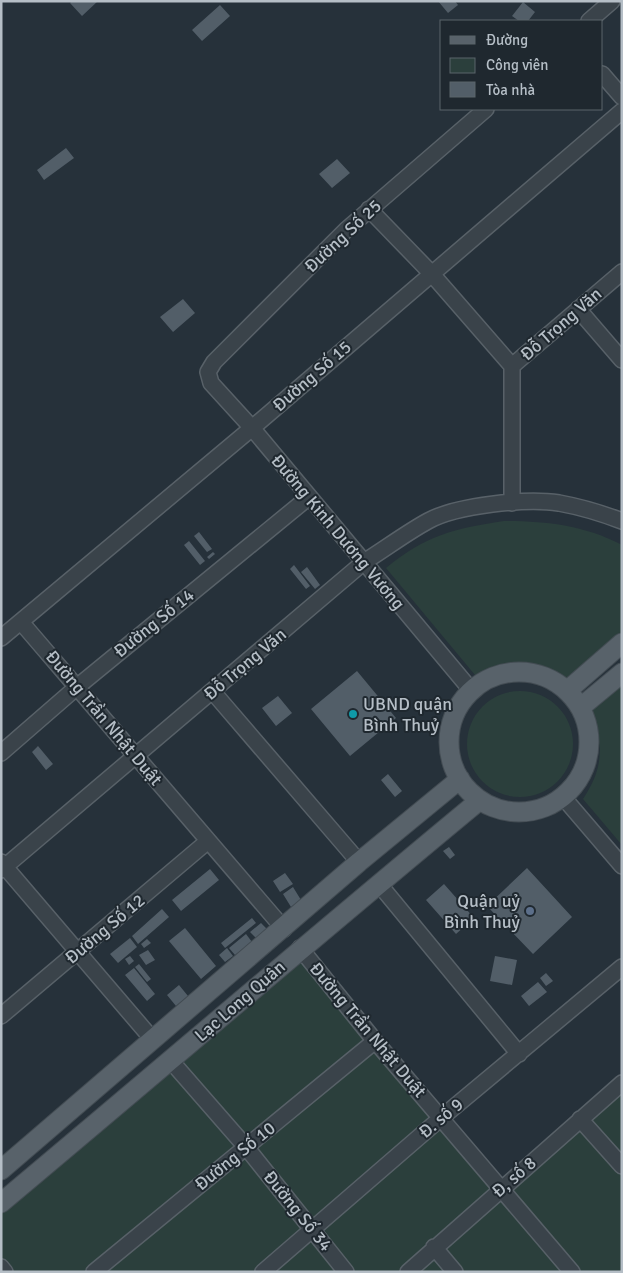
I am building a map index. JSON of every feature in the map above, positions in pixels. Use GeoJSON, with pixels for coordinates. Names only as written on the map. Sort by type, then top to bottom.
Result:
{"type":"FeatureCollection","features":[{"type":"Feature","properties":{"kind":"main road"},"geometry":{"type":"LineString","coordinates":[[567,691],[622,643]]}},
{"type":"Feature","properties":{"kind":"main road"},"geometry":{"type":"LineString","coordinates":[[509,673],[530,673],[550,679],[567,691],[581,707],[587,721],[589,733],[588,757],[579,779],[563,797],[544,808],[522,812],[500,809],[480,800],[460,779],[452,762],[449,742],[451,723],[459,706],[471,690],[489,679],[509,673]]}},
{"type":"Feature","properties":{"kind":"main road"},"geometry":{"type":"LineString","coordinates":[[581,707],[622,673]]}},
{"type":"Feature","properties":{"kind":"main road","name":"Lạc Long Quân"},"geometry":{"type":"LineString","coordinates":[[1,1170],[284,929],[359,862],[460,779]]}},
{"type":"Feature","properties":{"kind":"main road","name":"Lạc Long Quân"},"geometry":{"type":"LineString","coordinates":[[1,1203],[171,1060],[300,948],[480,800]]}},
{"type":"Feature","properties":{"kind":"main road"},"geometry":{"type":"LineString","coordinates":[[359,862],[379,884]]}},
{"type":"Feature","properties":{"kind":"main road"},"geometry":{"type":"LineString","coordinates":[[284,929],[300,948]]}},
{"type":"Feature","properties":{"kind":"main road"},"geometry":{"type":"LineString","coordinates":[[153,1040],[171,1060]]}},
{"type":"Feature","properties":{"kind":"street"},"geometry":{"type":"LineString","coordinates":[[589,20],[612,1]]}},
{"type":"Feature","properties":{"kind":"street"},"geometry":{"type":"LineString","coordinates":[[603,75],[622,97]]}},
{"type":"Feature","properties":{"kind":"street","name":"Đường Số 25"},"geometry":{"type":"LineString","coordinates":[[208,372],[214,362],[346,230],[485,110]]}},
{"type":"Feature","properties":{"kind":"street","name":"Đường Số 15"},"geometry":{"type":"LineString","coordinates":[[1,638],[252,428],[430,273],[622,111]]}},
{"type":"Feature","properties":{"kind":"street"},"geometry":{"type":"LineString","coordinates":[[370,209],[430,273],[512,366]]}},
{"type":"Feature","properties":{"kind":"street","name":"Đỗ Trọng Văn"},"geometry":{"type":"LineString","coordinates":[[512,503],[512,366],[622,272]]}},
{"type":"Feature","properties":{"kind":"street"},"geometry":{"type":"LineString","coordinates":[[578,309],[622,360]]}},
{"type":"Feature","properties":{"kind":"street","name":"Đường Kinh Dương Vương"},"geometry":{"type":"LineString","coordinates":[[208,372],[211,383],[252,428],[471,690]]}},
{"type":"Feature","properties":{"kind":"street","name":"Đường Số 14"},"geometry":{"type":"LineString","coordinates":[[1,753],[77,687],[309,497]]}},
{"type":"Feature","properties":{"kind":"street","name":"Đỗ Trọng Văn"},"geometry":{"type":"LineString","coordinates":[[3,867],[213,692],[364,562],[429,520],[472,508],[512,503],[558,503],[598,512],[622,521]]}},
{"type":"Feature","properties":{"kind":"street","name":"Đường Trần Nhật Duật"},"geometry":{"type":"LineString","coordinates":[[21,622],[284,929]]}},
{"type":"Feature","properties":{"kind":"street"},"geometry":{"type":"LineString","coordinates":[[213,692],[359,862]]}},
{"type":"Feature","properties":{"kind":"street"},"geometry":{"type":"LineString","coordinates":[[563,797],[622,866]]}},
{"type":"Feature","properties":{"kind":"street","name":"Đường Số 12"},"geometry":{"type":"LineString","coordinates":[[1,1016],[208,842]]}},
{"type":"Feature","properties":{"kind":"street"},"geometry":{"type":"LineString","coordinates":[[3,867],[78,951],[153,1040]]}},
{"type":"Feature","properties":{"kind":"street"},"geometry":{"type":"LineString","coordinates":[[379,884],[519,1054]]}},
{"type":"Feature","properties":{"kind":"street","name":"Đường Trần Nhật Duật"},"geometry":{"type":"LineString","coordinates":[[300,948],[376,1041],[572,1272]]}},
{"type":"Feature","properties":{"kind":"street","name":"Đ. số 9"},"geometry":{"type":"LineString","coordinates":[[263,1272],[441,1118],[622,967]]}},
{"type":"Feature","properties":{"kind":"street","name":"Đường Số 10"},"geometry":{"type":"LineString","coordinates":[[94,1272],[376,1041]]}},
{"type":"Feature","properties":{"kind":"street","name":"Đường Số 34"},"geometry":{"type":"LineString","coordinates":[[171,1060],[246,1147],[346,1272]]}},
{"type":"Feature","properties":{"kind":"street","name":"Đ, số 8"},"geometry":{"type":"LineString","coordinates":[[408,1272],[434,1247],[622,1083]]}},
{"type":"Feature","properties":{"kind":"street"},"geometry":{"type":"LineString","coordinates":[[580,1119],[622,1166]]}},
{"type":"Feature","properties":{"kind":"street"},"geometry":{"type":"LineString","coordinates":[[434,1247],[455,1272]]}},
{"type":"Feature","properties":{"kind":"street"},"geometry":{"type":"LineString","coordinates":[[1,1267],[5,1272]]}},
{"type":"Feature","properties":{"kind":"green space"},"geometry":{"type":"Polygon","coordinates":[[[504,521],[549,523],[579,529],[608,538],[622,545],[622,633],[566,681],[542,670],[521,666],[499,668],[475,675],[386,568],[414,548],[441,535],[469,527],[504,521]]]}},
{"type":"Feature","properties":{"kind":"green space"},"geometry":{"type":"Polygon","coordinates":[[[622,683],[622,845],[583,799],[595,776],[600,755],[598,733],[591,708],[622,683]]]}},
{"type":"Feature","properties":{"kind":"green space"},"geometry":{"type":"Polygon","coordinates":[[[520,691],[540,695],[558,706],[569,724],[573,744],[569,764],[558,782],[540,793],[520,797],[500,793],[482,782],[471,764],[467,744],[471,724],[482,706],[500,695],[520,691]]]}},
{"type":"Feature","properties":{"kind":"green space"},"geometry":{"type":"Polygon","coordinates":[[[300,948],[501,1188],[622,1086],[622,1272],[1,1272],[1,1203],[300,948]]]}},
{"type":"Feature","properties":{"kind":"building"},"geometry":{"type":"Polygon","coordinates":[[[72,1],[98,1],[82,16],[70,3],[72,1]]]}},
{"type":"Feature","properties":{"kind":"building"},"geometry":{"type":"Polygon","coordinates":[[[438,1],[455,1],[458,5],[448,13],[438,1]]]}},
{"type":"Feature","properties":{"kind":"building"},"geometry":{"type":"Polygon","coordinates":[[[523,2],[535,12],[529,20],[518,20],[512,16],[523,2]]]}},
{"type":"Feature","properties":{"kind":"building"},"geometry":{"type":"Polygon","coordinates":[[[220,5],[230,16],[202,41],[192,30],[220,5]]]}},
{"type":"Feature","properties":{"kind":"building"},"geometry":{"type":"Polygon","coordinates":[[[66,148],[74,158],[44,180],[37,170],[66,148]]]}},
{"type":"Feature","properties":{"kind":"building"},"geometry":{"type":"Polygon","coordinates":[[[337,159],[350,173],[332,188],[319,174],[337,159]]]}},
{"type":"Feature","properties":{"kind":"building"},"geometry":{"type":"Polygon","coordinates":[[[183,299],[195,313],[173,332],[160,317],[183,299]]]}},
{"type":"Feature","properties":{"kind":"building"},"geometry":{"type":"Polygon","coordinates":[[[199,532],[212,549],[207,552],[194,536],[199,532]]]}},
{"type":"Feature","properties":{"kind":"building"},"geometry":{"type":"Polygon","coordinates":[[[189,541],[205,561],[200,565],[184,545],[189,541]]]}},
{"type":"Feature","properties":{"kind":"building"},"geometry":{"type":"Polygon","coordinates":[[[213,552],[215,554],[209,559],[207,557],[213,552]]]}},
{"type":"Feature","properties":{"kind":"building"},"geometry":{"type":"Polygon","coordinates":[[[294,565],[310,586],[306,589],[290,569],[294,565]]]}},
{"type":"Feature","properties":{"kind":"building"},"geometry":{"type":"Polygon","coordinates":[[[307,567],[320,585],[315,589],[301,572],[307,567]]]}},
{"type":"Feature","properties":{"kind":"building","name":"UBND quận Bình Thuỷ"},"geometry":{"type":"Polygon","coordinates":[[[357,671],[396,718],[350,756],[311,709],[357,671]]]}},
{"type":"Feature","properties":{"kind":"building"},"geometry":{"type":"Polygon","coordinates":[[[278,696],[292,713],[276,726],[262,708],[278,696]]]}},
{"type":"Feature","properties":{"kind":"building"},"geometry":{"type":"Polygon","coordinates":[[[38,746],[53,764],[46,770],[32,752],[38,746]]]}},
{"type":"Feature","properties":{"kind":"building"},"geometry":{"type":"Polygon","coordinates":[[[388,774],[402,791],[395,797],[381,780],[388,774]]]}},
{"type":"Feature","properties":{"kind":"building"},"geometry":{"type":"Polygon","coordinates":[[[449,847],[455,855],[450,859],[443,851],[449,847]]]}},
{"type":"Feature","properties":{"kind":"building","name":"Quận uỷ Bình Thuỷ"},"geometry":{"type":"Polygon","coordinates":[[[527,868],[572,917],[533,954],[487,906],[527,868]]]}},
{"type":"Feature","properties":{"kind":"building"},"geometry":{"type":"Polygon","coordinates":[[[210,869],[219,880],[181,911],[172,900],[210,869]]]}},
{"type":"Feature","properties":{"kind":"building"},"geometry":{"type":"Polygon","coordinates":[[[285,873],[293,884],[280,892],[273,881],[285,873]]]}},
{"type":"Feature","properties":{"kind":"building"},"geometry":{"type":"Polygon","coordinates":[[[444,884],[474,918],[456,934],[426,900],[444,884]]]}},
{"type":"Feature","properties":{"kind":"building"},"geometry":{"type":"Polygon","coordinates":[[[293,887],[301,900],[291,907],[283,894],[293,887]]]}},
{"type":"Feature","properties":{"kind":"building"},"geometry":{"type":"Polygon","coordinates":[[[162,909],[169,917],[138,944],[132,936],[162,909]]]}},
{"type":"Feature","properties":{"kind":"building"},"geometry":{"type":"Polygon","coordinates":[[[252,918],[256,923],[225,948],[221,943],[252,918]]]}},
{"type":"Feature","properties":{"kind":"building"},"geometry":{"type":"Polygon","coordinates":[[[261,923],[267,929],[256,938],[250,932],[261,923]]]}},
{"type":"Feature","properties":{"kind":"building"},"geometry":{"type":"Polygon","coordinates":[[[185,928],[216,966],[201,979],[169,941],[185,928]]]}},
{"type":"Feature","properties":{"kind":"building"},"geometry":{"type":"Polygon","coordinates":[[[246,934],[252,942],[235,955],[229,948],[246,934]]]}},
{"type":"Feature","properties":{"kind":"building"},"geometry":{"type":"Polygon","coordinates":[[[130,938],[137,947],[118,963],[110,954],[130,938]]]}},
{"type":"Feature","properties":{"kind":"building"},"geometry":{"type":"Polygon","coordinates":[[[147,939],[151,943],[144,948],[141,944],[147,939]]]}},
{"type":"Feature","properties":{"kind":"building"},"geometry":{"type":"Polygon","coordinates":[[[227,948],[233,956],[225,962],[219,955],[227,948]]]}},
{"type":"Feature","properties":{"kind":"building"},"geometry":{"type":"Polygon","coordinates":[[[148,950],[155,960],[146,965],[139,955],[148,950]]]}},
{"type":"Feature","properties":{"kind":"building"},"geometry":{"type":"Polygon","coordinates":[[[130,956],[134,961],[129,965],[125,959],[130,956]]]}},
{"type":"Feature","properties":{"kind":"building"},"geometry":{"type":"Polygon","coordinates":[[[495,956],[517,960],[512,985],[490,981],[495,956]]]}},
{"type":"Feature","properties":{"kind":"building"},"geometry":{"type":"Polygon","coordinates":[[[139,964],[151,979],[147,982],[135,967],[139,964]]]}},
{"type":"Feature","properties":{"kind":"building"},"geometry":{"type":"Polygon","coordinates":[[[134,968],[155,994],[147,1001],[125,975],[134,968]]]}},
{"type":"Feature","properties":{"kind":"building"},"geometry":{"type":"Polygon","coordinates":[[[546,973],[553,981],[546,986],[540,978],[546,973]]]}},
{"type":"Feature","properties":{"kind":"building"},"geometry":{"type":"Polygon","coordinates":[[[538,982],[547,992],[529,1006],[521,996],[538,982]]]}},
{"type":"Feature","properties":{"kind":"building"},"geometry":{"type":"Polygon","coordinates":[[[179,985],[188,996],[176,1006],[167,995],[179,985]]]}},
{"type":"Feature","properties":{"kind":"place","name":"UBND quận Bình Thuỷ"},"geometry":{"type":"Point","coordinates":[353,714]}},
{"type":"Feature","properties":{"kind":"place","name":"Quận uỷ Bình Thuỷ"},"geometry":{"type":"Point","coordinates":[530,911]}}]}
